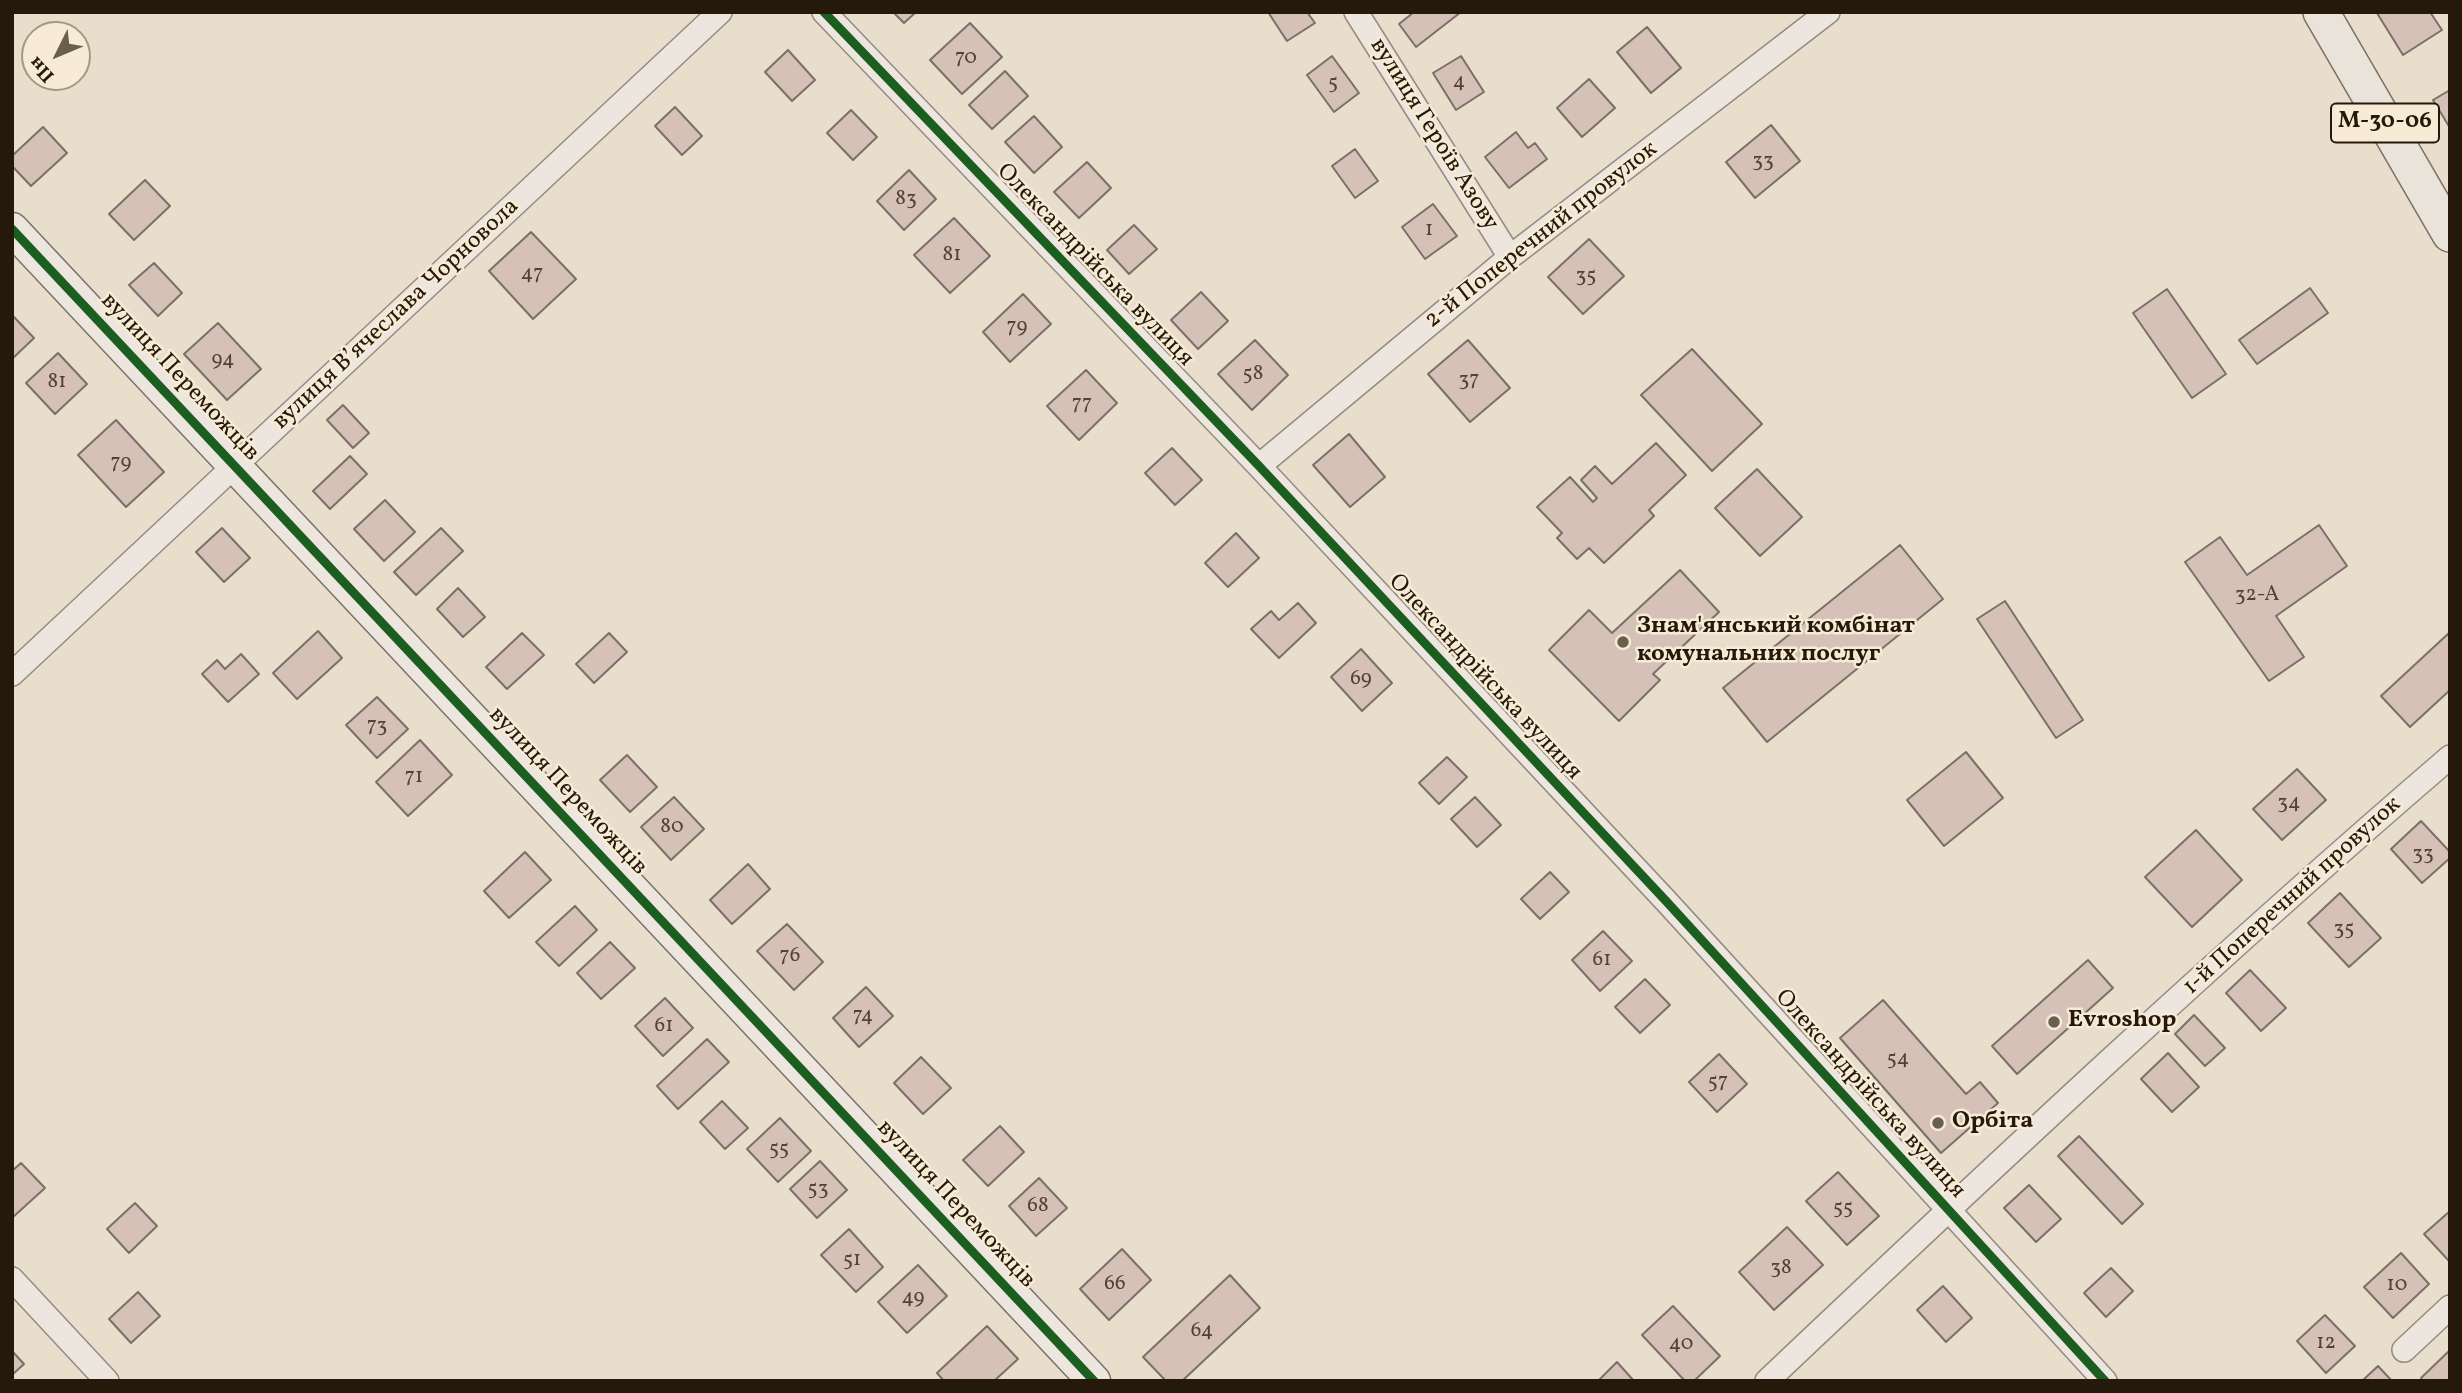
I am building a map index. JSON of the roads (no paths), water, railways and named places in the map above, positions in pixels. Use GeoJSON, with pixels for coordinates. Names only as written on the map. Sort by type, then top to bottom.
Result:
{"type":"FeatureCollection","features":[{"type":"Feature","properties":{"kind":"main road","name":"М-30-06"},"geometry":{"type":"LineString","coordinates":[[2320,12],[2450,234]]}},
{"type":"Feature","properties":{"kind":"street","name":"вулиця Вʼячеслава Чорновола"},"geometry":{"type":"LineString","coordinates":[[12,674],[720,12]]}},
{"type":"Feature","properties":{"kind":"street","name":"Олександрійська вулиця"},"geometry":{"type":"LineString","coordinates":[[824,12],[1259,466],[2105,1381]]}},
{"type":"Feature","properties":{"kind":"street","name":"вулиця Героїв Азову"},"geometry":{"type":"LineString","coordinates":[[1356,12],[1510,257]]}},
{"type":"Feature","properties":{"kind":"street","name":"2-й Поперечний провулок"},"geometry":{"type":"LineString","coordinates":[[1259,466],[1510,257],[1824,14]]}},
{"type":"Feature","properties":{"kind":"street","name":"вулиця Переможців"},"geometry":{"type":"LineString","coordinates":[[12,229],[1094,1381]]}},
{"type":"Feature","properties":{"kind":"street","name":"1-й Поперечний провулок"},"geometry":{"type":"LineString","coordinates":[[1767,1381],[1948,1210],[2358,837],[2450,757]]}},
{"type":"Feature","properties":{"kind":"street"},"geometry":{"type":"LineString","coordinates":[[12,1279],[107,1381]]}},
{"type":"Feature","properties":{"kind":"street"},"geometry":{"type":"LineString","coordinates":[[2404,1350],[2450,1307]]}},
{"type":"Feature","properties":{"kind":"place","name":"Знам'янський комбінат комунальних послуг"},"geometry":{"type":"Point","coordinates":[1623,642]}},
{"type":"Feature","properties":{"kind":"place","name":"Evroshop"},"geometry":{"type":"Point","coordinates":[2054,1022]}},
{"type":"Feature","properties":{"kind":"place","name":"Орбіта"},"geometry":{"type":"Point","coordinates":[1938,1123]}}]}
